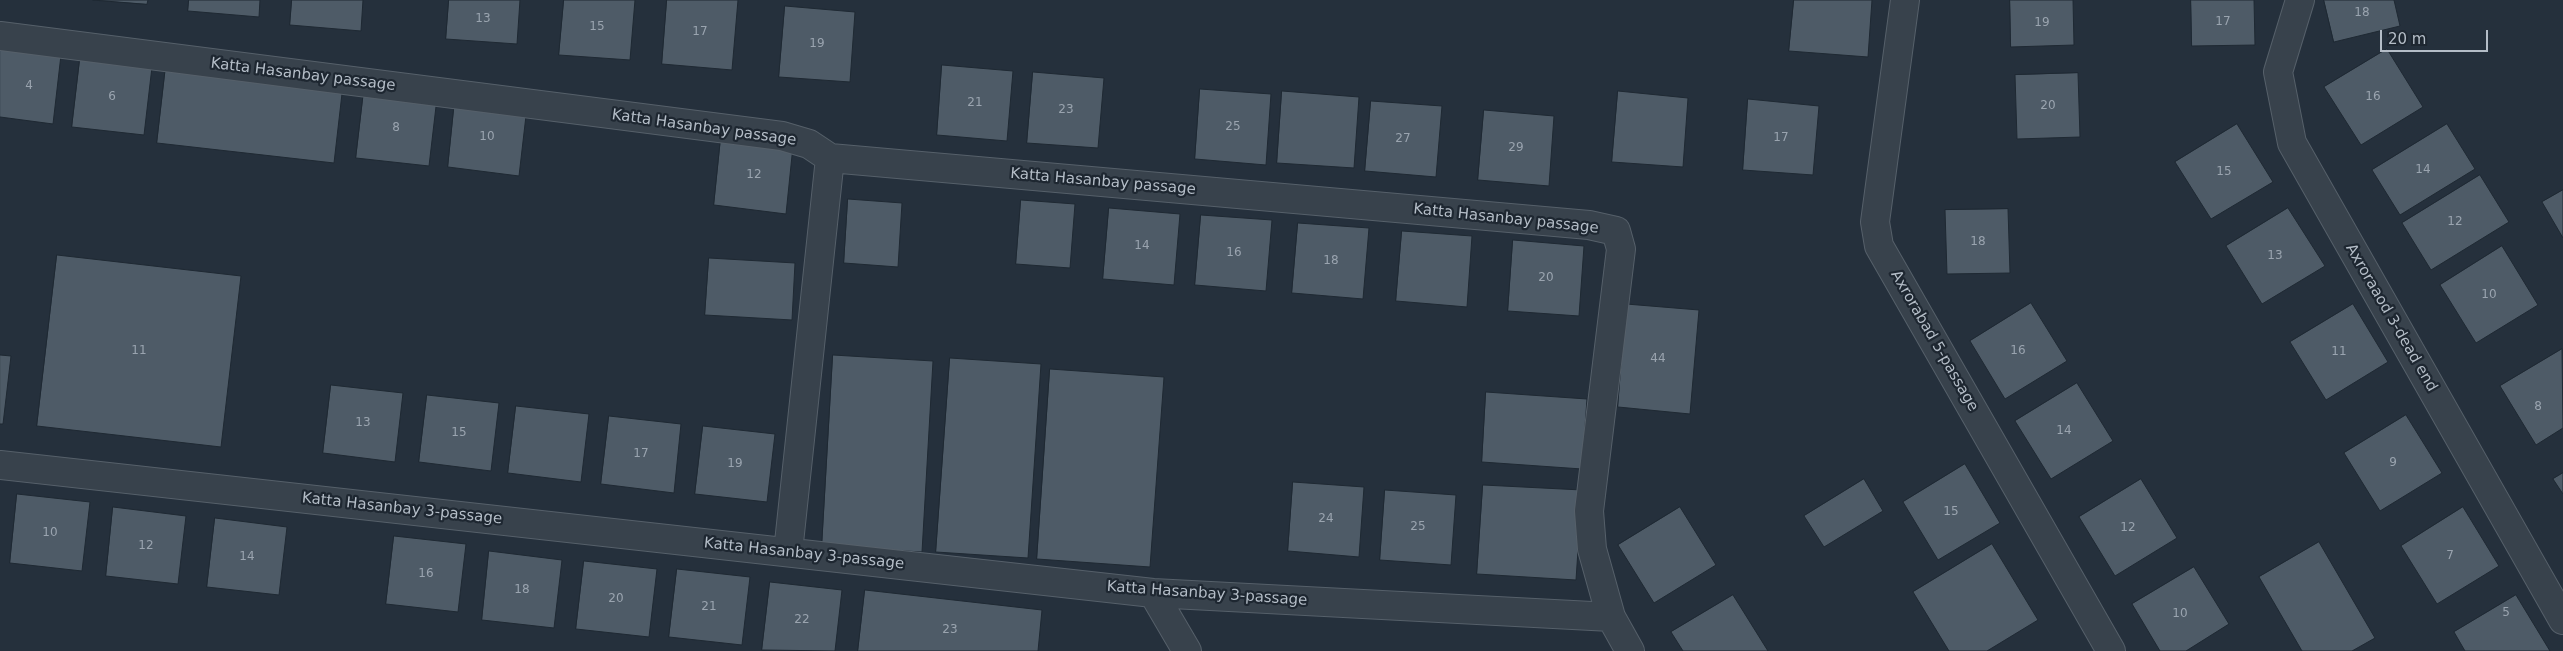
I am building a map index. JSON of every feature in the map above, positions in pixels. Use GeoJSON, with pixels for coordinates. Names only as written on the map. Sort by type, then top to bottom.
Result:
{"type":"FeatureCollection","features":[{"type":"Feature","properties":{"kind":"street","name":"Axrorabad 5-passage"},"geometry":{"type":"LineString","coordinates":[[1905,0],[1875,222],[1879,246],[2110,651]]}},
{"type":"Feature","properties":{"kind":"street","name":"Axroraaod 3-dead end"},"geometry":{"type":"LineString","coordinates":[[2300,0],[2278,72],[2292,143],[2563,620]]}},
{"type":"Feature","properties":{"kind":"street","name":"Katta Hasanbay passage"},"geometry":{"type":"LineString","coordinates":[[0,36],[782,136],[809,144],[830,158],[1589,225],[1616,231],[1621,249],[1588,510],[1592,549],[1610,617]]}},
{"type":"Feature","properties":{"kind":"street"},"geometry":{"type":"LineString","coordinates":[[788,552],[830,158]]}},
{"type":"Feature","properties":{"kind":"street","name":"Katta Hasanbay 3-passage"},"geometry":{"type":"LineString","coordinates":[[0,465],[1153,593],[1610,617]]}},
{"type":"Feature","properties":{"kind":"street"},"geometry":{"type":"LineString","coordinates":[[1153,593],[1187,651]]}},
{"type":"Feature","properties":{"kind":"street"},"geometry":{"type":"LineString","coordinates":[[1610,617],[1630,651]]}},
{"type":"Feature","properties":{"kind":"building"},"geometry":{"type":"Polygon","coordinates":[[[93,0],[148,0],[147,4],[93,0]]]}},
{"type":"Feature","properties":{"kind":"building"},"geometry":{"type":"Polygon","coordinates":[[[189,0],[260,0],[259,17],[188,11],[189,0]]]}},
{"type":"Feature","properties":{"kind":"building"},"geometry":{"type":"Polygon","coordinates":[[[292,0],[363,0],[361,31],[290,25],[292,0]]]}},
{"type":"Feature","properties":{"kind":"building"},"geometry":{"type":"Polygon","coordinates":[[[449,0],[520,0],[517,44],[446,39],[449,0]]]}},
{"type":"Feature","properties":{"kind":"building"},"geometry":{"type":"Polygon","coordinates":[[[564,0],[635,0],[630,60],[559,55],[564,0]]]}},
{"type":"Feature","properties":{"kind":"building"},"geometry":{"type":"Polygon","coordinates":[[[667,0],[738,0],[732,70],[662,64],[667,0]]]}},
{"type":"Feature","properties":{"kind":"building"},"geometry":{"type":"Polygon","coordinates":[[[1794,0],[1872,0],[1868,57],[1789,51],[1794,0]]]}},
{"type":"Feature","properties":{"kind":"building"},"geometry":{"type":"Polygon","coordinates":[[[2010,0],[2073,0],[2074,45],[2011,47],[2010,0]]]}},
{"type":"Feature","properties":{"kind":"building"},"geometry":{"type":"Polygon","coordinates":[[[2191,0],[2254,0],[2255,45],[2192,46],[2191,0]]]}},
{"type":"Feature","properties":{"kind":"building"},"geometry":{"type":"Polygon","coordinates":[[[2324,0],[2394,0],[2400,26],[2334,42],[2324,0]]]}},
{"type":"Feature","properties":{"kind":"building"},"geometry":{"type":"Polygon","coordinates":[[[785,6],[855,12],[850,82],[779,77],[785,6]]]}},
{"type":"Feature","properties":{"kind":"building"},"geometry":{"type":"Polygon","coordinates":[[[0,48],[61,55],[53,124],[0,117],[0,48]]]}},
{"type":"Feature","properties":{"kind":"building"},"geometry":{"type":"Polygon","coordinates":[[[2387,49],[2423,107],[2361,145],[2324,87],[2387,49]]]}},
{"type":"Feature","properties":{"kind":"building"},"geometry":{"type":"Polygon","coordinates":[[[80,59],[152,67],[144,135],[72,127],[80,59]]]}},
{"type":"Feature","properties":{"kind":"building"},"geometry":{"type":"Polygon","coordinates":[[[166,65],[343,85],[334,163],[157,143],[166,65]]]}},
{"type":"Feature","properties":{"kind":"building"},"geometry":{"type":"Polygon","coordinates":[[[942,65],[1013,71],[1007,141],[937,135],[942,65]]]}},
{"type":"Feature","properties":{"kind":"building"},"geometry":{"type":"Polygon","coordinates":[[[1033,72],[1104,78],[1098,148],[1027,143],[1033,72]]]}},
{"type":"Feature","properties":{"kind":"building"},"geometry":{"type":"Polygon","coordinates":[[[2078,73],[2080,137],[2017,139],[2015,75],[2078,73]]]}},
{"type":"Feature","properties":{"kind":"building"},"geometry":{"type":"Polygon","coordinates":[[[1200,89],[1271,94],[1266,165],[1195,159],[1200,89]]]}},
{"type":"Feature","properties":{"kind":"building"},"geometry":{"type":"Polygon","coordinates":[[[364,90],[437,98],[429,166],[356,158],[364,90]]]}},
{"type":"Feature","properties":{"kind":"building"},"geometry":{"type":"Polygon","coordinates":[[[1282,91],[1359,97],[1354,168],[1277,163],[1282,91]]]}},
{"type":"Feature","properties":{"kind":"building"},"geometry":{"type":"Polygon","coordinates":[[[1618,91],[1688,98],[1683,167],[1612,162],[1618,91]]]}},
{"type":"Feature","properties":{"kind":"building"},"geometry":{"type":"Polygon","coordinates":[[[455,99],[527,107],[519,176],[448,167],[455,99]]]}},
{"type":"Feature","properties":{"kind":"building"},"geometry":{"type":"Polygon","coordinates":[[[1748,99],[1819,106],[1813,175],[1743,170],[1748,99]]]}},
{"type":"Feature","properties":{"kind":"building"},"geometry":{"type":"Polygon","coordinates":[[[1371,101],[1442,106],[1436,177],[1365,171],[1371,101]]]}},
{"type":"Feature","properties":{"kind":"building"},"geometry":{"type":"Polygon","coordinates":[[[1484,110],[1554,116],[1549,186],[1478,180],[1484,110]]]}},
{"type":"Feature","properties":{"kind":"building"},"geometry":{"type":"Polygon","coordinates":[[[2237,124],[2273,182],[2211,219],[2175,162],[2237,124]]]}},
{"type":"Feature","properties":{"kind":"building"},"geometry":{"type":"Polygon","coordinates":[[[2447,124],[2475,169],[2400,215],[2372,170],[2447,124]]]}},
{"type":"Feature","properties":{"kind":"building"},"geometry":{"type":"Polygon","coordinates":[[[721,137],[793,146],[786,214],[714,205],[721,137]]]}},
{"type":"Feature","properties":{"kind":"building"},"geometry":{"type":"Polygon","coordinates":[[[2480,175],[2509,222],[2431,270],[2402,223],[2480,175]]]}},
{"type":"Feature","properties":{"kind":"building"},"geometry":{"type":"Polygon","coordinates":[[[2563,190],[2563,238],[2542,202],[2563,190]]]}},
{"type":"Feature","properties":{"kind":"building"},"geometry":{"type":"Polygon","coordinates":[[[848,199],[902,203],[898,267],[844,263],[848,199]]]}},
{"type":"Feature","properties":{"kind":"building"},"geometry":{"type":"Polygon","coordinates":[[[1021,200],[1075,204],[1070,268],[1016,264],[1021,200]]]}},
{"type":"Feature","properties":{"kind":"building"},"geometry":{"type":"Polygon","coordinates":[[[1109,208],[1180,214],[1174,285],[1103,279],[1109,208]]]}},
{"type":"Feature","properties":{"kind":"building"},"geometry":{"type":"Polygon","coordinates":[[[2288,208],[2325,266],[2262,304],[2226,246],[2288,208]]]}},
{"type":"Feature","properties":{"kind":"building"},"geometry":{"type":"Polygon","coordinates":[[[2008,209],[2010,273],[1947,274],[1945,210],[2008,209]]]}},
{"type":"Feature","properties":{"kind":"building"},"geometry":{"type":"Polygon","coordinates":[[[1201,215],[1272,220],[1266,291],[1195,285],[1201,215]]]}},
{"type":"Feature","properties":{"kind":"building"},"geometry":{"type":"Polygon","coordinates":[[[1298,223],[1369,228],[1363,299],[1292,293],[1298,223]]]}},
{"type":"Feature","properties":{"kind":"building"},"geometry":{"type":"Polygon","coordinates":[[[1402,231],[1472,236],[1467,307],[1396,301],[1402,231]]]}},
{"type":"Feature","properties":{"kind":"building"},"geometry":{"type":"Polygon","coordinates":[[[1513,240],[1584,246],[1579,316],[1508,311],[1513,240]]]}},
{"type":"Feature","properties":{"kind":"building"},"geometry":{"type":"Polygon","coordinates":[[[2502,246],[2538,305],[2476,343],[2440,285],[2502,246]]]}},
{"type":"Feature","properties":{"kind":"building"},"geometry":{"type":"Polygon","coordinates":[[[57,255],[241,276],[221,447],[37,426],[57,255]]]}},
{"type":"Feature","properties":{"kind":"building"},"geometry":{"type":"Polygon","coordinates":[[[709,258],[795,263],[792,320],[705,315],[709,258]]]}},
{"type":"Feature","properties":{"kind":"building"},"geometry":{"type":"Polygon","coordinates":[[[2031,303],[2067,361],[2005,399],[1970,341],[2031,303]]]}},
{"type":"Feature","properties":{"kind":"building"},"geometry":{"type":"Polygon","coordinates":[[[1626,304],[1699,310],[1690,414],[1618,407],[1626,304]]]}},
{"type":"Feature","properties":{"kind":"building"},"geometry":{"type":"Polygon","coordinates":[[[2353,304],[2388,362],[2326,400],[2290,342],[2353,304]]]}},
{"type":"Feature","properties":{"kind":"building"},"geometry":{"type":"Polygon","coordinates":[[[2562,349],[2563,428],[2536,445],[2500,386],[2562,349]]]}},
{"type":"Feature","properties":{"kind":"building"},"geometry":{"type":"Polygon","coordinates":[[[0,355],[11,356],[3,424],[0,424],[0,355]]]}},
{"type":"Feature","properties":{"kind":"building"},"geometry":{"type":"Polygon","coordinates":[[[833,355],[933,361],[922,552],[822,546],[833,355]]]}},
{"type":"Feature","properties":{"kind":"building"},"geometry":{"type":"Polygon","coordinates":[[[950,358],[1041,364],[1028,558],[936,552],[950,358]]]}},
{"type":"Feature","properties":{"kind":"building"},"geometry":{"type":"Polygon","coordinates":[[[1050,369],[1164,377],[1150,567],[1037,559],[1050,369]]]}},
{"type":"Feature","properties":{"kind":"building"},"geometry":{"type":"Polygon","coordinates":[[[2077,383],[2113,441],[2051,479],[2015,421],[2077,383]]]}},
{"type":"Feature","properties":{"kind":"building"},"geometry":{"type":"Polygon","coordinates":[[[331,385],[403,393],[395,462],[323,453],[331,385]]]}},
{"type":"Feature","properties":{"kind":"building"},"geometry":{"type":"Polygon","coordinates":[[[1486,392],[1587,399],[1582,469],[1482,462],[1486,392]]]}},
{"type":"Feature","properties":{"kind":"building"},"geometry":{"type":"Polygon","coordinates":[[[427,395],[499,403],[491,471],[419,462],[427,395]]]}},
{"type":"Feature","properties":{"kind":"building"},"geometry":{"type":"Polygon","coordinates":[[[516,406],[589,414],[581,482],[508,473],[516,406]]]}},
{"type":"Feature","properties":{"kind":"building"},"geometry":{"type":"Polygon","coordinates":[[[2406,415],[2442,473],[2380,511],[2344,453],[2406,415]]]}},
{"type":"Feature","properties":{"kind":"building"},"geometry":{"type":"Polygon","coordinates":[[[609,416],[681,424],[674,493],[601,484],[609,416]]]}},
{"type":"Feature","properties":{"kind":"building"},"geometry":{"type":"Polygon","coordinates":[[[703,426],[775,434],[767,502],[695,494],[703,426]]]}},
{"type":"Feature","properties":{"kind":"building"},"geometry":{"type":"Polygon","coordinates":[[[1965,464],[2000,523],[1938,560],[1903,502],[1965,464]]]}},
{"type":"Feature","properties":{"kind":"building"},"geometry":{"type":"Polygon","coordinates":[[[2563,473],[2563,494],[2553,479],[2563,473]]]}},
{"type":"Feature","properties":{"kind":"building"},"geometry":{"type":"Polygon","coordinates":[[[1864,479],[1883,511],[1824,547],[1804,516],[1864,479]]]}},
{"type":"Feature","properties":{"kind":"building"},"geometry":{"type":"Polygon","coordinates":[[[2141,479],[2177,538],[2115,576],[2079,517],[2141,479]]]}},
{"type":"Feature","properties":{"kind":"building"},"geometry":{"type":"Polygon","coordinates":[[[1293,482],[1364,487],[1359,557],[1288,551],[1293,482]]]}},
{"type":"Feature","properties":{"kind":"building"},"geometry":{"type":"Polygon","coordinates":[[[1483,485],[1582,490],[1576,580],[1477,574],[1483,485]]]}},
{"type":"Feature","properties":{"kind":"building"},"geometry":{"type":"Polygon","coordinates":[[[1385,490],[1456,495],[1451,565],[1380,560],[1385,490]]]}},
{"type":"Feature","properties":{"kind":"building"},"geometry":{"type":"Polygon","coordinates":[[[17,494],[90,502],[82,571],[10,563],[17,494]]]}},
{"type":"Feature","properties":{"kind":"building"},"geometry":{"type":"Polygon","coordinates":[[[113,507],[186,516],[178,584],[106,576],[113,507]]]}},
{"type":"Feature","properties":{"kind":"building"},"geometry":{"type":"Polygon","coordinates":[[[1680,507],[1716,565],[1654,603],[1618,545],[1680,507]]]}},
{"type":"Feature","properties":{"kind":"building"},"geometry":{"type":"Polygon","coordinates":[[[2463,507],[2499,566],[2437,604],[2401,546],[2463,507]]]}},
{"type":"Feature","properties":{"kind":"building"},"geometry":{"type":"Polygon","coordinates":[[[215,518],[287,527],[279,595],[207,587],[215,518]]]}},
{"type":"Feature","properties":{"kind":"building"},"geometry":{"type":"Polygon","coordinates":[[[394,536],[466,544],[458,612],[386,604],[394,536]]]}},
{"type":"Feature","properties":{"kind":"building"},"geometry":{"type":"Polygon","coordinates":[[[2319,542],[2375,638],[2352,651],[2302,651],[2259,577],[2319,542]]]}},
{"type":"Feature","properties":{"kind":"building"},"geometry":{"type":"Polygon","coordinates":[[[1992,544],[2038,620],[1987,651],[1949,651],[1913,592],[1992,544]]]}},
{"type":"Feature","properties":{"kind":"building"},"geometry":{"type":"Polygon","coordinates":[[[489,551],[562,560],[554,628],[482,620],[489,551]]]}},
{"type":"Feature","properties":{"kind":"building"},"geometry":{"type":"Polygon","coordinates":[[[584,561],[657,569],[649,637],[576,629],[584,561]]]}},
{"type":"Feature","properties":{"kind":"building"},"geometry":{"type":"Polygon","coordinates":[[[2194,567],[2229,624],[2186,651],[2160,651],[2132,604],[2194,567]]]}},
{"type":"Feature","properties":{"kind":"building"},"geometry":{"type":"Polygon","coordinates":[[[677,569],[750,577],[742,645],[669,637],[677,569]]]}},
{"type":"Feature","properties":{"kind":"building"},"geometry":{"type":"Polygon","coordinates":[[[770,582],[842,590],[835,651],[762,650],[770,582]]]}},
{"type":"Feature","properties":{"kind":"building"},"geometry":{"type":"Polygon","coordinates":[[[865,590],[1042,610],[1038,651],[858,651],[865,590]]]}},
{"type":"Feature","properties":{"kind":"building"},"geometry":{"type":"Polygon","coordinates":[[[1733,595],[1768,651],[1683,651],[1671,632],[1733,595]]]}},
{"type":"Feature","properties":{"kind":"building"},"geometry":{"type":"Polygon","coordinates":[[[2516,595],[2550,651],[2465,651],[2454,632],[2516,595]]]}}]}
